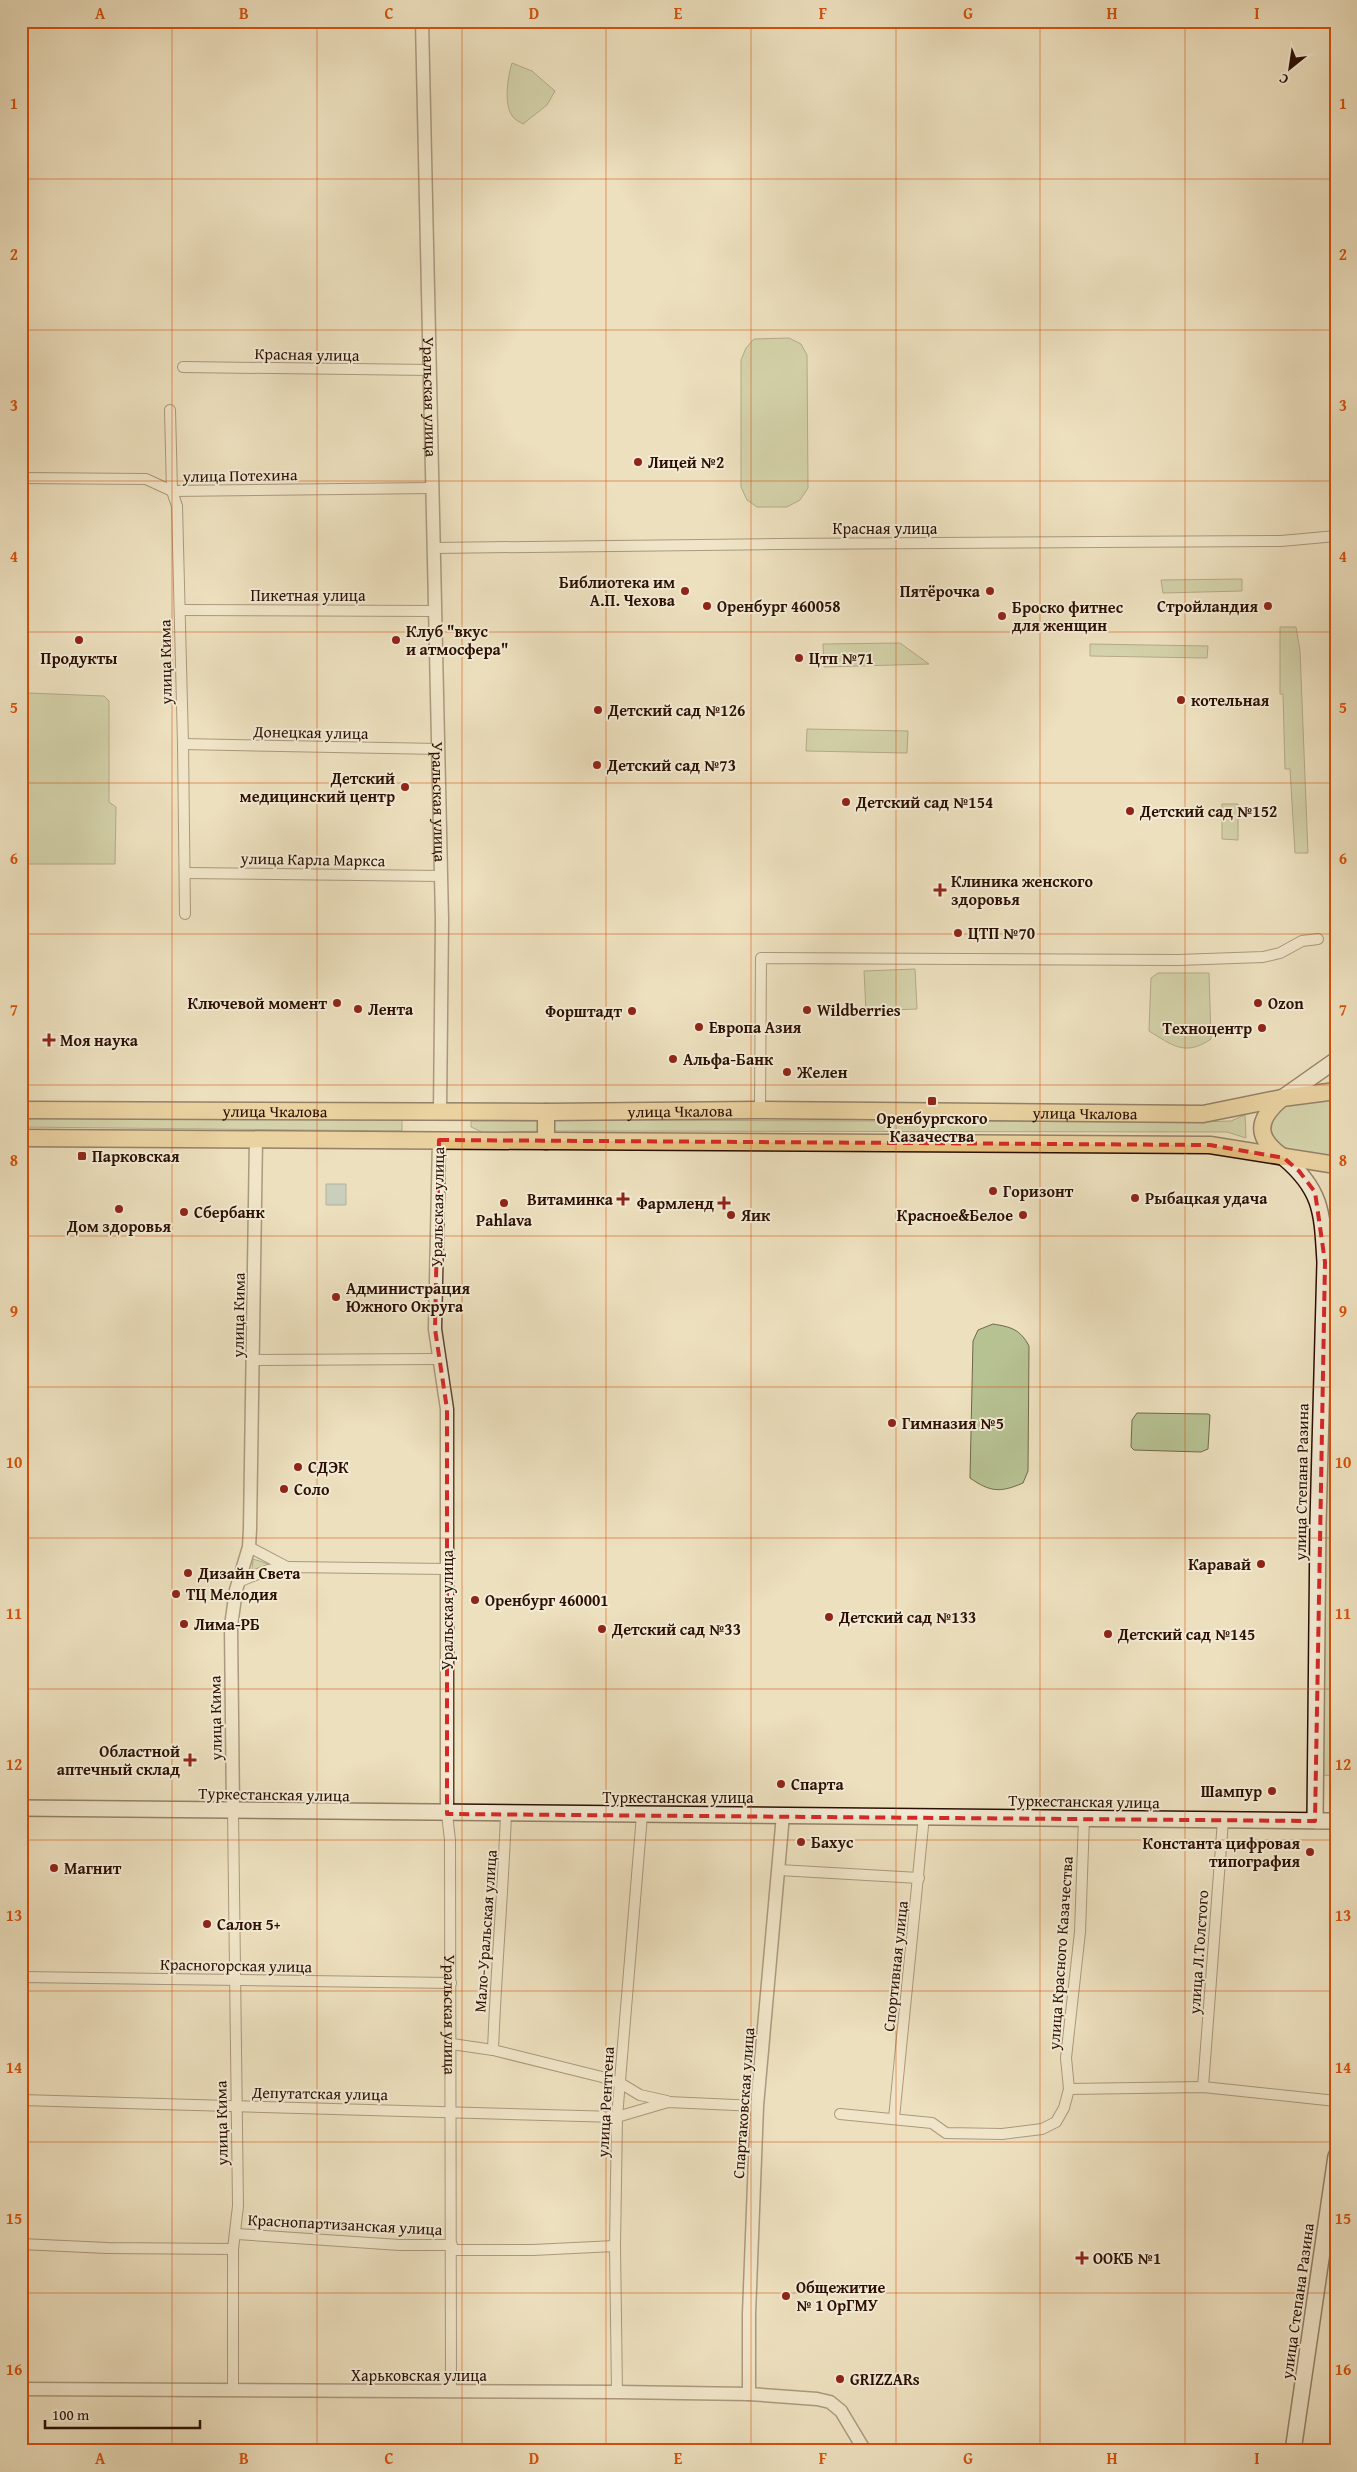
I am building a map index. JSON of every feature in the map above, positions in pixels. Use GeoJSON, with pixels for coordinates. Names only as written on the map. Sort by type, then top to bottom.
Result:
{"type":"FeatureCollection","features":[{"type":"Feature","properties":{"kind":"main road"},"geometry":{"type":"LineString","coordinates":[[1284,1158],[1265,1141],[1262,1130],[1264,1117],[1269,1109],[1282,1098],[1336,1060]]}},
{"type":"Feature","properties":{"kind":"main road","name":"улица Чкалова"},"geometry":{"type":"LineString","coordinates":[[21,1110],[440,1112],[760,1110],[1203,1114],[1282,1098],[1336,1091]]}},
{"type":"Feature","properties":{"kind":"main road","name":"Уральская улица"},"geometry":{"type":"LineString","coordinates":[[439,1140],[440,1112]]}},
{"type":"Feature","properties":{"kind":"main road"},"geometry":{"type":"LineString","coordinates":[[546,1112],[546,1141]]}},
{"type":"Feature","properties":{"kind":"main road","name":"улица Чкалова"},"geometry":{"type":"LineString","coordinates":[[21,1138],[1210,1145],[1336,1165]]}},
{"type":"Feature","properties":{"kind":"main road","name":"улица Степана Разина"},"geometry":{"type":"LineString","coordinates":[[1284,1158],[1299,1171],[1315,1192],[1321,1214],[1323,1236],[1315,1821]]}},
{"type":"Feature","properties":{"kind":"main road","name":"Туркестанская улица"},"geometry":{"type":"LineString","coordinates":[[21,1808],[447,1814],[924,1816],[1336,1821]]}},
{"type":"Feature","properties":{"kind":"main road","name":"улица Степана Разина"},"geometry":{"type":"LineString","coordinates":[[1293,2451],[1331,2231],[1336,2156]]}},
{"type":"Feature","properties":{"kind":"street","name":"Уральская улица"},"geometry":{"type":"LineString","coordinates":[[422,21],[442,876],[440,1112]]}},
{"type":"Feature","properties":{"kind":"street","name":"Красная улица"},"geometry":{"type":"LineString","coordinates":[[183,367],[430,370]]}},
{"type":"Feature","properties":{"kind":"street","name":"улица Кима"},"geometry":{"type":"LineString","coordinates":[[170,410],[172,491],[177,506],[184,744],[185,914]]}},
{"type":"Feature","properties":{"kind":"street","name":"улица Потехина"},"geometry":{"type":"LineString","coordinates":[[21,478],[146,479],[172,491],[432,488]]}},
{"type":"Feature","properties":{"kind":"street","name":"Красная улица"},"geometry":{"type":"LineString","coordinates":[[434,548],[1281,541],[1336,536]]}},
{"type":"Feature","properties":{"kind":"street","name":"Пикетная улица"},"geometry":{"type":"LineString","coordinates":[[180,610],[435,611]]}},
{"type":"Feature","properties":{"kind":"street","name":"Донецкая улица"},"geometry":{"type":"LineString","coordinates":[[184,744],[439,749]]}},
{"type":"Feature","properties":{"kind":"street","name":"улица Карла Маркса"},"geometry":{"type":"LineString","coordinates":[[185,873],[442,876]]}},
{"type":"Feature","properties":{"kind":"street"},"geometry":{"type":"LineString","coordinates":[[760,1110],[761,958],[1185,960],[1263,958],[1280,953],[1302,941],[1318,939]]}},
{"type":"Feature","properties":{"kind":"street","name":"улица Кима"},"geometry":{"type":"LineString","coordinates":[[233,2390],[233,2249],[236,2234],[237,2106],[230,1636],[232,1610],[238,1582],[249,1548],[256,1138]]}},
{"type":"Feature","properties":{"kind":"street","name":"Уральская улица"},"geometry":{"type":"LineString","coordinates":[[439,1140],[435,1329],[438,1359],[448,1409],[447,1814],[450,1840],[452,2044],[451,2391]]}},
{"type":"Feature","properties":{"kind":"street"},"geometry":{"type":"LineString","coordinates":[[253,1360],[438,1359]]}},
{"type":"Feature","properties":{"kind":"street"},"geometry":{"type":"LineString","coordinates":[[249,1548],[288,1568]]}},
{"type":"Feature","properties":{"kind":"street"},"geometry":{"type":"LineString","coordinates":[[238,1582],[268,1570],[288,1568],[447,1568]]}},
{"type":"Feature","properties":{"kind":"street","name":"Мало-Уральская улица"},"geometry":{"type":"LineString","coordinates":[[493,2050],[498,1938],[505,1872],[506,1814]]}},
{"type":"Feature","properties":{"kind":"street","name":"улица Рентгена"},"geometry":{"type":"LineString","coordinates":[[617,2392],[615,2246],[617,2117],[642,1815]]}},
{"type":"Feature","properties":{"kind":"street","name":"Спартаковская улица"},"geometry":{"type":"LineString","coordinates":[[749,2394],[749,2314],[757,2106],[783,1815]]}},
{"type":"Feature","properties":{"kind":"street","name":"Спортивная улица"},"geometry":{"type":"LineString","coordinates":[[894,2118],[924,1816]]}},
{"type":"Feature","properties":{"kind":"street","name":"улица Красного Казачества"},"geometry":{"type":"LineString","coordinates":[[1069,2089],[1066,2058],[1080,1932],[1084,1818]]}},
{"type":"Feature","properties":{"kind":"street","name":"улица Л.Толстого"},"geometry":{"type":"LineString","coordinates":[[1203,2087],[1223,1820]]}},
{"type":"Feature","properties":{"kind":"street"},"geometry":{"type":"LineString","coordinates":[[779,1870],[919,1878]]}},
{"type":"Feature","properties":{"kind":"street","name":"Красногорская улица"},"geometry":{"type":"LineString","coordinates":[[21,1977],[451,1983]]}},
{"type":"Feature","properties":{"kind":"street"},"geometry":{"type":"LineString","coordinates":[[452,2044],[493,2050],[620,2083],[640,2095],[668,2102],[757,2106]]}},
{"type":"Feature","properties":{"kind":"street"},"geometry":{"type":"LineString","coordinates":[[840,2114],[932,2123],[946,2132],[1002,2134],[1042,2129],[1056,2122],[1064,2108],[1069,2089],[1203,2087],[1336,2102]]}},
{"type":"Feature","properties":{"kind":"street","name":"Депутатская улица"},"geometry":{"type":"LineString","coordinates":[[21,2100],[617,2117]]}},
{"type":"Feature","properties":{"kind":"street"},"geometry":{"type":"LineString","coordinates":[[617,2117],[668,2102]]}},
{"type":"Feature","properties":{"kind":"street","name":"Краснопартизанская улица"},"geometry":{"type":"LineString","coordinates":[[236,2234],[400,2245],[533,2250],[615,2246]]}},
{"type":"Feature","properties":{"kind":"street"},"geometry":{"type":"LineString","coordinates":[[21,2244],[107,2248],[233,2249]]}},
{"type":"Feature","properties":{"kind":"street","name":"Харьковская улица"},"geometry":{"type":"LineString","coordinates":[[21,2389],[749,2394],[816,2399],[830,2402],[841,2411],[865,2451]]}},
{"type":"Feature","properties":{"kind":"highlighted area"},"geometry":{"type":"Polygon","coordinates":[[[439,1140],[1210,1145],[1284,1158],[1299,1171],[1315,1192],[1325,1262],[1315,1821],[447,1814],[447,1409],[435,1329],[439,1140]]]}},
{"type":"Feature","properties":{"kind":"green space"},"geometry":{"type":"Polygon","coordinates":[[[512,63],[532,71],[555,91],[547,105],[523,124],[513,117],[508,105],[508,83],[512,63]]]}},
{"type":"Feature","properties":{"kind":"green space"},"geometry":{"type":"Polygon","coordinates":[[[789,338],[801,344],[807,355],[808,488],[800,500],[787,507],[757,507],[747,500],[741,487],[741,360],[746,348],[754,339],[789,338]]]}},
{"type":"Feature","properties":{"kind":"green space"},"geometry":{"type":"Polygon","coordinates":[[[1242,579],[1242,591],[1163,593],[1161,580],[1242,579]]]}},
{"type":"Feature","properties":{"kind":"green space"},"geometry":{"type":"Polygon","coordinates":[[[1280,627],[1296,627],[1300,651],[1308,853],[1295,853],[1290,769],[1285,769],[1283,694],[1280,694],[1280,627]]]}},
{"type":"Feature","properties":{"kind":"green space"},"geometry":{"type":"Polygon","coordinates":[[[900,643],[929,664],[824,667],[823,644],[900,643]]]}},
{"type":"Feature","properties":{"kind":"green space"},"geometry":{"type":"Polygon","coordinates":[[[1090,644],[1208,646],[1207,658],[1090,656],[1090,644]]]}},
{"type":"Feature","properties":{"kind":"green space"},"geometry":{"type":"Polygon","coordinates":[[[28,693],[104,696],[109,701],[109,802],[116,807],[115,864],[24,864],[22,700],[28,693]]]}},
{"type":"Feature","properties":{"kind":"green space"},"geometry":{"type":"Polygon","coordinates":[[[807,729],[908,731],[907,753],[806,751],[807,729]]]}},
{"type":"Feature","properties":{"kind":"green space"},"geometry":{"type":"Polygon","coordinates":[[[1222,804],[1238,804],[1238,840],[1222,839],[1222,804]]]}},
{"type":"Feature","properties":{"kind":"green space"},"geometry":{"type":"Polygon","coordinates":[[[915,969],[917,1009],[866,1011],[864,971],[915,969]]]}},
{"type":"Feature","properties":{"kind":"green space"},"geometry":{"type":"Polygon","coordinates":[[[1158,973],[1209,973],[1211,1039],[1194,1047],[1186,1048],[1165,1041],[1149,1031],[1151,978],[1158,973]]]}},
{"type":"Feature","properties":{"kind":"green space"},"geometry":{"type":"Polygon","coordinates":[[[1336,1098],[1336,1159],[1305,1155],[1284,1148],[1277,1143],[1272,1135],[1272,1124],[1283,1107],[1289,1104],[1336,1098]]]}},
{"type":"Feature","properties":{"kind":"green space"},"geometry":{"type":"Polygon","coordinates":[[[1245,1115],[1246,1138],[1227,1132],[554,1131],[553,1120],[1200,1122],[1231,1121],[1245,1115]]]}},
{"type":"Feature","properties":{"kind":"green space"},"geometry":{"type":"Polygon","coordinates":[[[21,1118],[402,1120],[402,1131],[21,1127],[21,1118]]]}},
{"type":"Feature","properties":{"kind":"green space"},"geometry":{"type":"Polygon","coordinates":[[[471,1121],[538,1121],[540,1131],[484,1133],[471,1127],[471,1121]]]}},
{"type":"Feature","properties":{"kind":"green space"},"geometry":{"type":"Polygon","coordinates":[[[1330,1202],[1336,1202],[1336,1776],[1322,1775],[1330,1202]]]}},
{"type":"Feature","properties":{"kind":"green space"},"geometry":{"type":"Polygon","coordinates":[[[993,1324],[1005,1326],[1018,1332],[1029,1346],[1028,1471],[1023,1483],[1001,1490],[983,1486],[970,1478],[973,1341],[978,1330],[993,1324]]]}},
{"type":"Feature","properties":{"kind":"green space"},"geometry":{"type":"Polygon","coordinates":[[[1137,1413],[1210,1415],[1208,1449],[1201,1452],[1134,1450],[1131,1447],[1132,1420],[1137,1413]]]}},
{"type":"Feature","properties":{"kind":"green space"},"geometry":{"type":"Polygon","coordinates":[[[253,1559],[275,1566],[252,1571],[253,1559]]]}},
{"type":"Feature","properties":{"kind":"water"},"geometry":{"type":"Polygon","coordinates":[[[326,1184],[346,1184],[346,1205],[326,1205],[326,1184]]]}},
{"type":"Feature","properties":{"kind":"place","name":"Лицей №2"},"geometry":{"type":"Point","coordinates":[638,462]}},
{"type":"Feature","properties":{"kind":"place","name":"Библиотека им А.П. Чехова"},"geometry":{"type":"Point","coordinates":[685,591]}},
{"type":"Feature","properties":{"kind":"place","name":"Пятёрочка"},"geometry":{"type":"Point","coordinates":[990,591]}},
{"type":"Feature","properties":{"kind":"place","name":"Оренбург 460058"},"geometry":{"type":"Point","coordinates":[707,606]}},
{"type":"Feature","properties":{"kind":"place","name":"Стройландия"},"geometry":{"type":"Point","coordinates":[1268,606]}},
{"type":"Feature","properties":{"kind":"place","name":"Броско фитнес для женщин"},"geometry":{"type":"Point","coordinates":[1002,616]}},
{"type":"Feature","properties":{"kind":"place","name":"Продукты"},"geometry":{"type":"Point","coordinates":[79,640]}},
{"type":"Feature","properties":{"kind":"place","name":"Клуб \"вкус и атмосфера\""},"geometry":{"type":"Point","coordinates":[396,640]}},
{"type":"Feature","properties":{"kind":"place","name":"Цтп №71"},"geometry":{"type":"Point","coordinates":[799,658]}},
{"type":"Feature","properties":{"kind":"place","name":"котельная"},"geometry":{"type":"Point","coordinates":[1181,700]}},
{"type":"Feature","properties":{"kind":"place","name":"Детский сад №126"},"geometry":{"type":"Point","coordinates":[598,710]}},
{"type":"Feature","properties":{"kind":"place","name":"Детский сад №73"},"geometry":{"type":"Point","coordinates":[597,765]}},
{"type":"Feature","properties":{"kind":"place","name":"Детский медицинский центр"},"geometry":{"type":"Point","coordinates":[405,787]}},
{"type":"Feature","properties":{"kind":"place","name":"Детский сад №154"},"geometry":{"type":"Point","coordinates":[846,802]}},
{"type":"Feature","properties":{"kind":"place","name":"Детский сад №152"},"geometry":{"type":"Point","coordinates":[1130,811]}},
{"type":"Feature","properties":{"kind":"place","name":"Клиника женского здоровья"},"geometry":{"type":"Point","coordinates":[940,890]}},
{"type":"Feature","properties":{"kind":"place","name":"ЦТП №70"},"geometry":{"type":"Point","coordinates":[958,933]}},
{"type":"Feature","properties":{"kind":"place","name":"Ключевой момент"},"geometry":{"type":"Point","coordinates":[337,1003]}},
{"type":"Feature","properties":{"kind":"place","name":"Ozon"},"geometry":{"type":"Point","coordinates":[1258,1003]}},
{"type":"Feature","properties":{"kind":"place","name":"Лента"},"geometry":{"type":"Point","coordinates":[358,1009]}},
{"type":"Feature","properties":{"kind":"place","name":"Wildberries"},"geometry":{"type":"Point","coordinates":[807,1010]}},
{"type":"Feature","properties":{"kind":"place","name":"Форштадт"},"geometry":{"type":"Point","coordinates":[632,1011]}},
{"type":"Feature","properties":{"kind":"place","name":"Европа Азия"},"geometry":{"type":"Point","coordinates":[699,1027]}},
{"type":"Feature","properties":{"kind":"place","name":"Техноцентр"},"geometry":{"type":"Point","coordinates":[1262,1028]}},
{"type":"Feature","properties":{"kind":"place","name":"Моя наука"},"geometry":{"type":"Point","coordinates":[49,1040]}},
{"type":"Feature","properties":{"kind":"place","name":"Альфа-Банк"},"geometry":{"type":"Point","coordinates":[673,1059]}},
{"type":"Feature","properties":{"kind":"place","name":"Желен"},"geometry":{"type":"Point","coordinates":[787,1072]}},
{"type":"Feature","properties":{"kind":"place","name":"Оренбургского Казачества"},"geometry":{"type":"Point","coordinates":[932,1101]}},
{"type":"Feature","properties":{"kind":"place","name":"Парковская"},"geometry":{"type":"Point","coordinates":[82,1156]}},
{"type":"Feature","properties":{"kind":"place","name":"Горизонт"},"geometry":{"type":"Point","coordinates":[993,1191]}},
{"type":"Feature","properties":{"kind":"place","name":"Рыбацкая удача"},"geometry":{"type":"Point","coordinates":[1135,1198]}},
{"type":"Feature","properties":{"kind":"place","name":"Витаминка"},"geometry":{"type":"Point","coordinates":[623,1199]}},
{"type":"Feature","properties":{"kind":"place","name":"Pahlava"},"geometry":{"type":"Point","coordinates":[504,1203]}},
{"type":"Feature","properties":{"kind":"place","name":"Фармленд"},"geometry":{"type":"Point","coordinates":[724,1203]}},
{"type":"Feature","properties":{"kind":"place","name":"Дом здоровья"},"geometry":{"type":"Point","coordinates":[119,1209]}},
{"type":"Feature","properties":{"kind":"place","name":"Сбербанк"},"geometry":{"type":"Point","coordinates":[184,1212]}},
{"type":"Feature","properties":{"kind":"place","name":"Яик"},"geometry":{"type":"Point","coordinates":[731,1215]}},
{"type":"Feature","properties":{"kind":"place","name":"Красное&Белое"},"geometry":{"type":"Point","coordinates":[1023,1215]}},
{"type":"Feature","properties":{"kind":"place","name":"Администрация Южного Округа"},"geometry":{"type":"Point","coordinates":[336,1297]}},
{"type":"Feature","properties":{"kind":"place","name":"Гимназия №5"},"geometry":{"type":"Point","coordinates":[892,1423]}},
{"type":"Feature","properties":{"kind":"place","name":"СДЭК"},"geometry":{"type":"Point","coordinates":[298,1467]}},
{"type":"Feature","properties":{"kind":"place","name":"Соло"},"geometry":{"type":"Point","coordinates":[284,1489]}},
{"type":"Feature","properties":{"kind":"place","name":"Каравай"},"geometry":{"type":"Point","coordinates":[1261,1564]}},
{"type":"Feature","properties":{"kind":"place","name":"Дизайн Света"},"geometry":{"type":"Point","coordinates":[188,1573]}},
{"type":"Feature","properties":{"kind":"place","name":"ТЦ Мелодия"},"geometry":{"type":"Point","coordinates":[176,1594]}},
{"type":"Feature","properties":{"kind":"place","name":"Оренбург 460001"},"geometry":{"type":"Point","coordinates":[475,1600]}},
{"type":"Feature","properties":{"kind":"place","name":"Детский сад №133"},"geometry":{"type":"Point","coordinates":[829,1617]}},
{"type":"Feature","properties":{"kind":"place","name":"Лима-РБ"},"geometry":{"type":"Point","coordinates":[184,1624]}},
{"type":"Feature","properties":{"kind":"place","name":"Детский сад №33"},"geometry":{"type":"Point","coordinates":[602,1629]}},
{"type":"Feature","properties":{"kind":"place","name":"Детский сад №145"},"geometry":{"type":"Point","coordinates":[1108,1634]}},
{"type":"Feature","properties":{"kind":"place","name":"Областной аптечный склад"},"geometry":{"type":"Point","coordinates":[190,1760]}},
{"type":"Feature","properties":{"kind":"place","name":"Спарта"},"geometry":{"type":"Point","coordinates":[781,1784]}},
{"type":"Feature","properties":{"kind":"place","name":"Шампур"},"geometry":{"type":"Point","coordinates":[1272,1791]}},
{"type":"Feature","properties":{"kind":"place","name":"Бахус"},"geometry":{"type":"Point","coordinates":[801,1842]}},
{"type":"Feature","properties":{"kind":"place","name":"Константа цифровая типография"},"geometry":{"type":"Point","coordinates":[1310,1852]}},
{"type":"Feature","properties":{"kind":"place","name":"Магнит"},"geometry":{"type":"Point","coordinates":[54,1868]}},
{"type":"Feature","properties":{"kind":"place","name":"Салон 5+"},"geometry":{"type":"Point","coordinates":[207,1924]}},
{"type":"Feature","properties":{"kind":"place","name":"ООКБ №1"},"geometry":{"type":"Point","coordinates":[1082,2258]}},
{"type":"Feature","properties":{"kind":"place","name":"Общежитие № 1 ОрГМУ"},"geometry":{"type":"Point","coordinates":[786,2296]}},
{"type":"Feature","properties":{"kind":"place","name":"GRIZZARs"},"geometry":{"type":"Point","coordinates":[840,2379]}}]}
